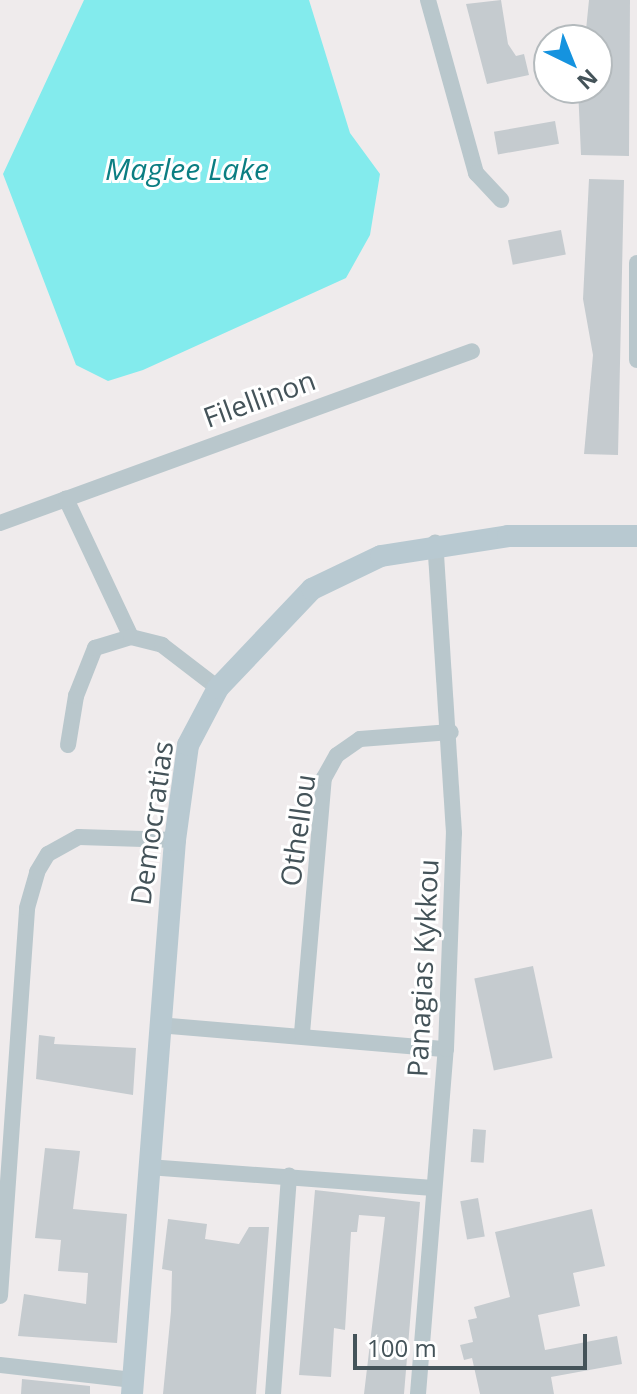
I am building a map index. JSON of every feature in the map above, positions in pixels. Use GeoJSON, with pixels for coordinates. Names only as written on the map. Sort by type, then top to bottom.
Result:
{"type":"FeatureCollection","features":[{"type":"Feature","properties":{"kind":"street"},"geometry":{"type":"LineString","coordinates":[[428,0],[476,173],[501,200]]}},
{"type":"Feature","properties":{"kind":"street"},"geometry":{"type":"LineString","coordinates":[[637,263],[637,360]]}},
{"type":"Feature","properties":{"kind":"street","name":"Filellinon"},"geometry":{"type":"LineString","coordinates":[[0,523],[472,351]]}},
{"type":"Feature","properties":{"kind":"street"},"geometry":{"type":"LineString","coordinates":[[66,499],[131,637]]}},
{"type":"Feature","properties":{"kind":"street","name":"Democratias"},"geometry":{"type":"LineString","coordinates":[[133,1387],[158,1025],[175,840],[188,745],[218,688],[312,589],[381,556],[435,543],[637,536]]}},
{"type":"Feature","properties":{"kind":"street","name":"Panagias Kykkou"},"geometry":{"type":"LineString","coordinates":[[418,1394],[446,1049],[451,732],[435,543]]}},
{"type":"Feature","properties":{"kind":"street"},"geometry":{"type":"LineString","coordinates":[[68,745],[76,696],[95,648],[131,637],[162,645],[218,688]]}},
{"type":"Feature","properties":{"kind":"street","name":"Othellou"},"geometry":{"type":"LineString","coordinates":[[302,1033],[324,778],[337,755],[360,739],[451,732]]}},
{"type":"Feature","properties":{"kind":"street"},"geometry":{"type":"LineString","coordinates":[[0,1296],[6,1116],[27,908],[42,863],[79,837],[175,840]]}},
{"type":"Feature","properties":{"kind":"street"},"geometry":{"type":"LineString","coordinates":[[158,1025],[302,1033],[446,1049]]}},
{"type":"Feature","properties":{"kind":"street"},"geometry":{"type":"LineString","coordinates":[[148,1167],[433,1188]]}},
{"type":"Feature","properties":{"kind":"street"},"geometry":{"type":"LineString","coordinates":[[273,1394],[289,1176]]}},
{"type":"Feature","properties":{"kind":"street"},"geometry":{"type":"LineString","coordinates":[[0,1365],[133,1387]]}},
{"type":"Feature","properties":{"kind":"water","name":"Maglee Lake"},"geometry":{"type":"Polygon","coordinates":[[[84,0],[309,0],[350,133],[380,174],[370,235],[346,278],[143,370],[108,381],[76,365],[3,174],[84,0]]]}},
{"type":"Feature","properties":{"kind":"building"},"geometry":{"type":"Polygon","coordinates":[[[501,0],[508,44],[516,56],[524,54],[529,75],[487,84],[466,4],[501,0]]]}},
{"type":"Feature","properties":{"kind":"building"},"geometry":{"type":"Polygon","coordinates":[[[589,0],[630,0],[629,156],[581,155],[579,104],[613,104],[613,24],[587,24],[589,0]]]}},
{"type":"Feature","properties":{"kind":"building"},"geometry":{"type":"Polygon","coordinates":[[[555,121],[559,144],[498,154],[494,132],[555,121]]]}},
{"type":"Feature","properties":{"kind":"building"},"geometry":{"type":"Polygon","coordinates":[[[589,179],[624,180],[618,455],[584,454],[593,355],[583,299],[589,179]]]}},
{"type":"Feature","properties":{"kind":"building"},"geometry":{"type":"Polygon","coordinates":[[[561,230],[566,255],[513,265],[508,240],[561,230]]]}},
{"type":"Feature","properties":{"kind":"building"},"geometry":{"type":"Polygon","coordinates":[[[533,966],[553,1058],[494,1070],[474,978],[533,966]]]}},
{"type":"Feature","properties":{"kind":"building"},"geometry":{"type":"Polygon","coordinates":[[[39,1035],[55,1037],[54,1044],[136,1048],[133,1095],[36,1079],[39,1035]]]}},
{"type":"Feature","properties":{"kind":"building"},"geometry":{"type":"Polygon","coordinates":[[[473,1129],[486,1130],[484,1163],[471,1162],[473,1129]]]}},
{"type":"Feature","properties":{"kind":"building"},"geometry":{"type":"Polygon","coordinates":[[[45,1148],[80,1151],[73,1209],[127,1214],[117,1343],[18,1336],[24,1294],[86,1304],[88,1273],[58,1271],[61,1240],[35,1238],[45,1148]]]}},
{"type":"Feature","properties":{"kind":"building"},"geometry":{"type":"Polygon","coordinates":[[[315,1190],[420,1202],[404,1394],[364,1394],[385,1217],[359,1215],[357,1232],[351,1232],[345,1330],[334,1328],[331,1377],[299,1375],[315,1190]]]}},
{"type":"Feature","properties":{"kind":"building"},"geometry":{"type":"Polygon","coordinates":[[[478,1198],[485,1236],[467,1240],[460,1201],[478,1198]]]}},
{"type":"Feature","properties":{"kind":"building"},"geometry":{"type":"Polygon","coordinates":[[[592,1209],[605,1266],[573,1273],[580,1306],[538,1315],[545,1350],[617,1336],[622,1364],[551,1377],[554,1394],[480,1394],[472,1358],[464,1360],[460,1345],[473,1342],[468,1320],[477,1318],[474,1307],[510,1297],[495,1232],[592,1209]]]}},
{"type":"Feature","properties":{"kind":"building"},"geometry":{"type":"Polygon","coordinates":[[[168,1219],[207,1224],[205,1239],[239,1244],[249,1227],[269,1227],[256,1394],[163,1394],[171,1311],[172,1271],[162,1269],[168,1219]]]}},
{"type":"Feature","properties":{"kind":"building"},"geometry":{"type":"Polygon","coordinates":[[[22,1379],[90,1386],[90,1394],[21,1394],[22,1379]]]}}]}
